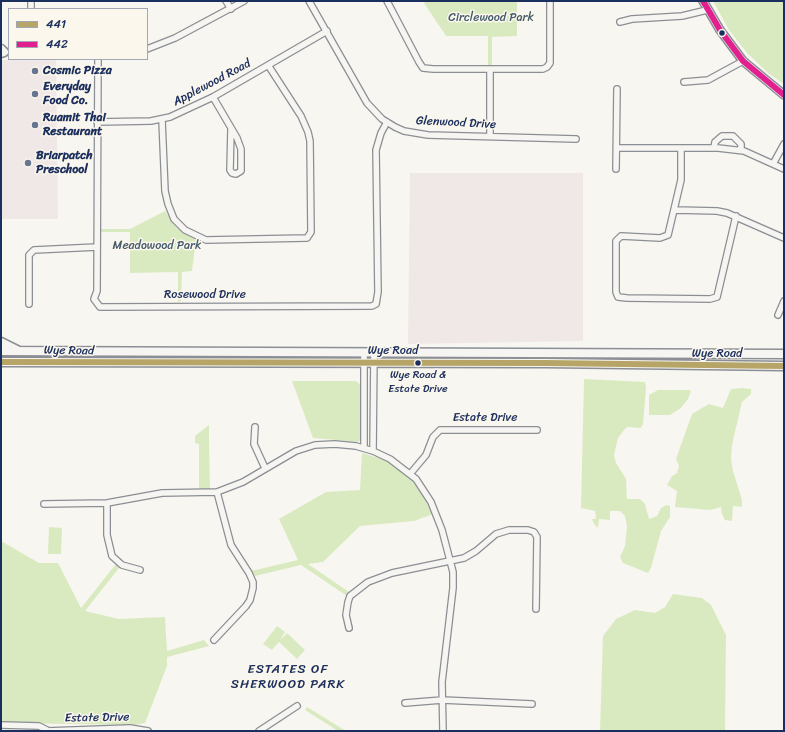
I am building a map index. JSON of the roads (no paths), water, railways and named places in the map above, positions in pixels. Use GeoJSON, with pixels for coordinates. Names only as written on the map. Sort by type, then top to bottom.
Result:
{"type":"FeatureCollection","features":[{"type":"Feature","properties":{"kind":"main road"},"geometry":{"type":"LineString","coordinates":[[1,342],[19,352]]}},
{"type":"Feature","properties":{"kind":"main road","name":"Wye Road"},"geometry":{"type":"LineString","coordinates":[[1,351],[364,354],[784,354]]}},
{"type":"Feature","properties":{"kind":"main road","name":"Wye Road"},"geometry":{"type":"LineString","coordinates":[[1,362],[784,366]]}},
{"type":"Feature","properties":{"kind":"main road"},"geometry":{"type":"LineString","coordinates":[[1,368],[10,363],[20,362]]}},
{"type":"Feature","properties":{"kind":"street"},"geometry":{"type":"LineString","coordinates":[[226,1],[231,9]]}},
{"type":"Feature","properties":{"kind":"street"},"geometry":{"type":"LineString","coordinates":[[148,49],[168,42],[244,1]]}},
{"type":"Feature","properties":{"kind":"street","name":"Glenwood Drive"},"geometry":{"type":"LineString","coordinates":[[309,1],[367,103],[382,119],[404,131],[418,134],[576,139]]}},
{"type":"Feature","properties":{"kind":"street"},"geometry":{"type":"LineString","coordinates":[[387,1],[423,68],[433,69],[547,67],[550,63],[550,1]]}},
{"type":"Feature","properties":{"kind":"street"},"geometry":{"type":"LineString","coordinates":[[703,1],[707,10],[743,61],[784,95]]}},
{"type":"Feature","properties":{"kind":"street"},"geometry":{"type":"LineString","coordinates":[[620,22],[632,19],[682,16],[707,10]]}},
{"type":"Feature","properties":{"kind":"street","name":"Applewood Road"},"geometry":{"type":"LineString","coordinates":[[97,122],[162,120],[213,97],[327,31]]}},
{"type":"Feature","properties":{"kind":"street","name":"Rosewood Drive"},"geometry":{"type":"LineString","coordinates":[[98,60],[97,291],[94,299],[100,307],[372,306],[378,300],[376,150],[381,132],[387,122]]}},
{"type":"Feature","properties":{"kind":"street"},"geometry":{"type":"LineString","coordinates":[[684,82],[708,80],[743,61]]}},
{"type":"Feature","properties":{"kind":"street"},"geometry":{"type":"LineString","coordinates":[[162,120],[165,190],[168,204],[174,219],[185,230],[206,240],[307,238],[311,232],[310,141],[308,132],[302,116],[268,65]]}},
{"type":"Feature","properties":{"kind":"street"},"geometry":{"type":"LineString","coordinates":[[490,69],[490,136]]}},
{"type":"Feature","properties":{"kind":"street"},"geometry":{"type":"LineString","coordinates":[[616,169],[617,88]]}},
{"type":"Feature","properties":{"kind":"street"},"geometry":{"type":"LineString","coordinates":[[213,97],[237,138],[241,149],[240,171],[236,174],[232,173],[230,170],[231,129]]}},
{"type":"Feature","properties":{"kind":"street"},"geometry":{"type":"LineString","coordinates":[[714,148],[715,142],[722,136],[733,136],[741,144],[741,150]]}},
{"type":"Feature","properties":{"kind":"street"},"geometry":{"type":"LineString","coordinates":[[773,164],[784,144]]}},
{"type":"Feature","properties":{"kind":"street"},"geometry":{"type":"LineString","coordinates":[[617,148],[714,148],[741,150],[784,169]]}},
{"type":"Feature","properties":{"kind":"street"},"geometry":{"type":"LineString","coordinates":[[681,148],[681,180],[668,234],[660,238],[622,236],[616,241],[616,292],[618,297],[680,299],[717,297],[736,216]]}},
{"type":"Feature","properties":{"kind":"street"},"geometry":{"type":"LineString","coordinates":[[675,210],[716,210],[736,216],[784,238]]}},
{"type":"Feature","properties":{"kind":"street"},"geometry":{"type":"LineString","coordinates":[[29,304],[29,255],[34,250],[97,247]]}},
{"type":"Feature","properties":{"kind":"street"},"geometry":{"type":"LineString","coordinates":[[778,315],[784,301]]}},
{"type":"Feature","properties":{"kind":"street"},"geometry":{"type":"LineString","coordinates":[[364,354],[364,448]]}},
{"type":"Feature","properties":{"kind":"street"},"geometry":{"type":"LineString","coordinates":[[373,451],[374,354]]}},
{"type":"Feature","properties":{"kind":"street"},"geometry":{"type":"LineString","coordinates":[[255,427],[254,444],[265,468]]}},
{"type":"Feature","properties":{"kind":"street","name":"Estate Drive"},"geometry":{"type":"LineString","coordinates":[[410,474],[426,456],[433,437],[440,430],[537,430]]}},
{"type":"Feature","properties":{"kind":"street"},"geometry":{"type":"LineString","coordinates":[[44,504],[107,503],[162,493],[217,492],[243,482],[296,451],[315,445],[335,444],[364,448],[390,459],[410,474],[431,502],[442,530],[453,572],[453,588],[444,661],[442,700],[443,731]]}},
{"type":"Feature","properties":{"kind":"street"},"geometry":{"type":"LineString","coordinates":[[214,640],[246,606],[250,600],[253,588],[253,582],[249,573],[231,545],[217,492]]}},
{"type":"Feature","properties":{"kind":"street"},"geometry":{"type":"LineString","coordinates":[[107,503],[107,535],[112,556],[122,565],[140,570]]}},
{"type":"Feature","properties":{"kind":"street"},"geometry":{"type":"LineString","coordinates":[[349,628],[346,615],[350,596],[368,582],[392,573],[450,562],[471,555],[489,539],[502,531],[532,531],[537,537],[536,609]]}},
{"type":"Feature","properties":{"kind":"street"},"geometry":{"type":"LineString","coordinates":[[405,703],[442,700],[532,704]]}},
{"type":"Feature","properties":{"kind":"street"},"geometry":{"type":"LineString","coordinates":[[259,731],[297,706]]}},
{"type":"Feature","properties":{"kind":"street","name":"Estate Drive"},"geometry":{"type":"LineString","coordinates":[[1,726],[40,726],[47,731],[130,728],[148,731]]}},
{"type":"Feature","properties":{"kind":"place","name":"Cosmic Pizza"},"geometry":{"type":"Point","coordinates":[35,71]}},
{"type":"Feature","properties":{"kind":"place","name":"Everyday Food Co."},"geometry":{"type":"Point","coordinates":[35,94]}},
{"type":"Feature","properties":{"kind":"place","name":"Ruamit Thai Restaurant"},"geometry":{"type":"Point","coordinates":[35,125]}},
{"type":"Feature","properties":{"kind":"place","name":"Briarpatch Preschool"},"geometry":{"type":"Point","coordinates":[28,163]}},
{"type":"Feature","properties":{"kind":"place","name":"Wye Road & Estate Drive"},"geometry":{"type":"Point","coordinates":[418,363]}},
{"type":"Feature","properties":{"kind":"district","name":"ESTATES OF SHERWOOD PARK"},"geometry":{"type":"Point","coordinates":[288,678]}},
{"type":"Feature","properties":{"kind":"park label","name":"Circlewood Park"},"geometry":{"type":"Point","coordinates":[491,18]}},
{"type":"Feature","properties":{"kind":"park label","name":"Meadowood Park"},"geometry":{"type":"Point","coordinates":[157,246]}}]}
